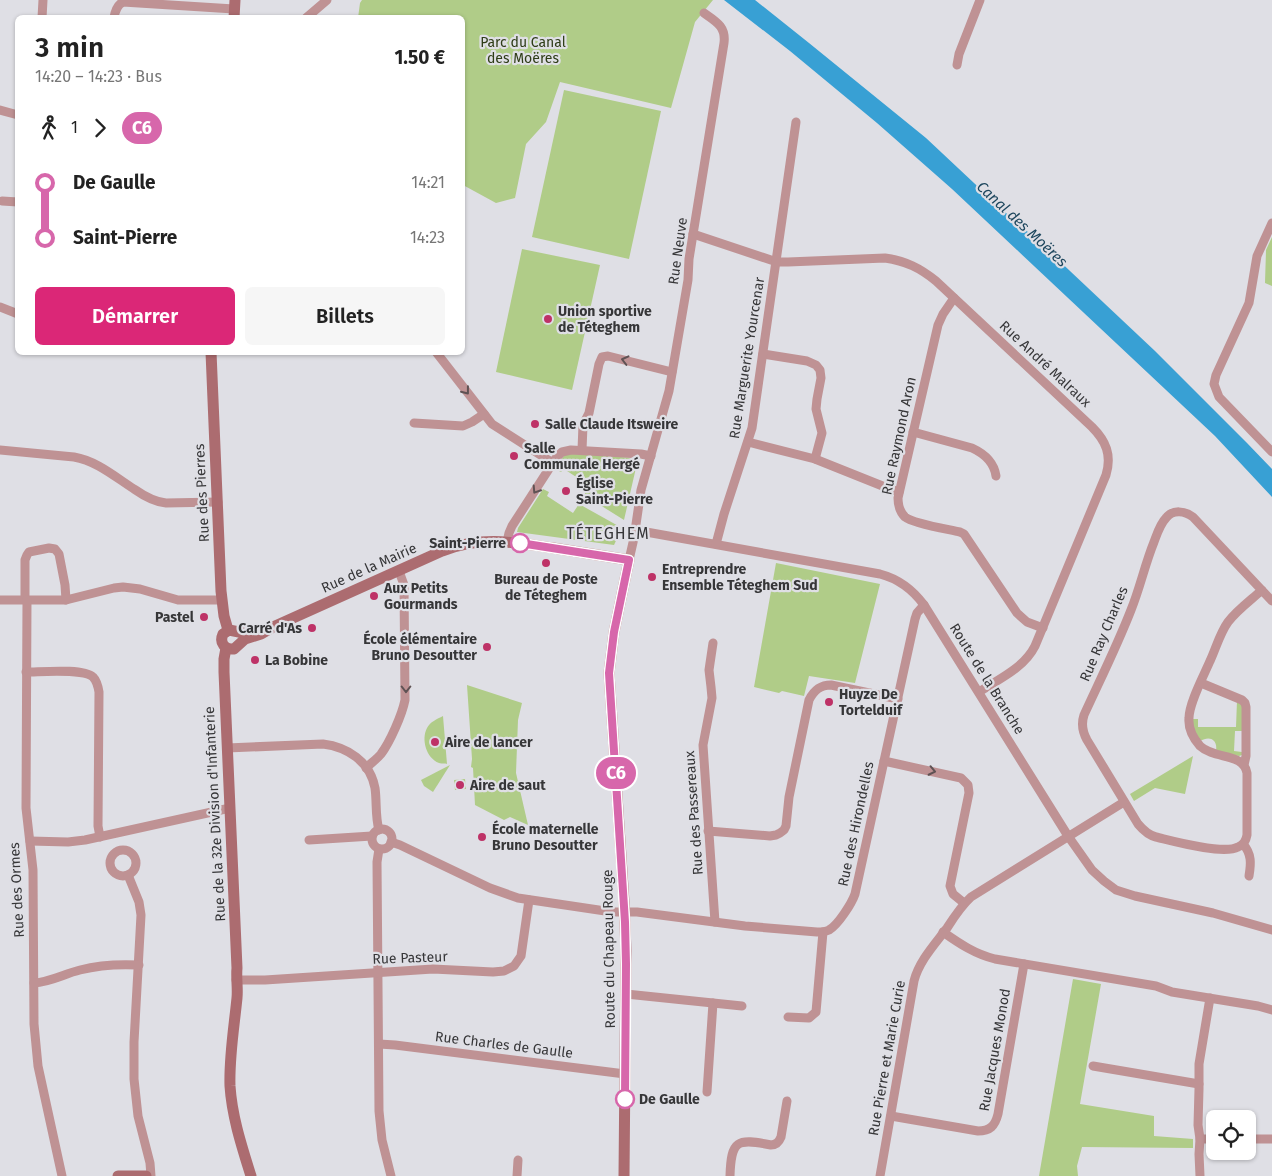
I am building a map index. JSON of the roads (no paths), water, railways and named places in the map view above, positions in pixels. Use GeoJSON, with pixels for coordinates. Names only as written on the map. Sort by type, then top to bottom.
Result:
{"type":"FeatureCollection","features":[{"type":"Feature","properties":{"kind":"street"},"geometry":{"type":"LineString","coordinates":[[42,15],[43,0]]}},
{"type":"Feature","properties":{"kind":"street"},"geometry":{"type":"LineString","coordinates":[[310,15],[327,0]]}},
{"type":"Feature","properties":{"kind":"street"},"geometry":{"type":"LineString","coordinates":[[957,65],[959,54],[980,0]]}},
{"type":"Feature","properties":{"kind":"street"},"geometry":{"type":"LineString","coordinates":[[115,15],[116,8],[123,2],[234,9]]}},
{"type":"Feature","properties":{"kind":"street","name":"Rue Neuve"},"geometry":{"type":"LineString","coordinates":[[629,560],[643,483],[666,402],[672,372],[725,40],[721,27],[704,13]]}},
{"type":"Feature","properties":{"kind":"street"},"geometry":{"type":"LineString","coordinates":[[0,110],[15,114]]}},
{"type":"Feature","properties":{"kind":"street","name":"Rue Marguerite Yourcenar"},"geometry":{"type":"LineString","coordinates":[[716,544],[752,428],[796,122]]}},
{"type":"Feature","properties":{"kind":"street"},"geometry":{"type":"LineString","coordinates":[[2,201],[15,202]]}},
{"type":"Feature","properties":{"kind":"street"},"geometry":{"type":"LineString","coordinates":[[1272,223],[1257,256],[1248,308],[1216,375],[1214,384],[1219,397],[1272,452]]}},
{"type":"Feature","properties":{"kind":"street","name":"Rue André Malraux"},"geometry":{"type":"LineString","coordinates":[[693,234],[777,262],[876,258],[900,260],[912,265],[924,271],[954,298],[1102,438],[1107,448],[1109,460],[1106,475],[1033,650],[1024,662],[979,692]]}},
{"type":"Feature","properties":{"kind":"street","name":"Rue Raymond Aron"},"geometry":{"type":"LineString","coordinates":[[954,298],[944,311],[939,322],[899,492],[898,504],[904,515],[911,520],[964,534],[1016,613],[1027,622],[1043,628]]}},
{"type":"Feature","properties":{"kind":"street"},"geometry":{"type":"LineString","coordinates":[[0,319],[2,308],[15,313]]}},
{"type":"Feature","properties":{"kind":"street"},"geometry":{"type":"LineString","coordinates":[[763,354],[807,361],[816,365],[820,370],[821,378],[816,409],[822,433],[815,459]]}},
{"type":"Feature","properties":{"kind":"street","name":"Rue des Pierres"},"geometry":{"type":"LineString","coordinates":[[211,355],[222,600],[225,620],[232,631]]}},
{"type":"Feature","properties":{"kind":"street"},"geometry":{"type":"LineString","coordinates":[[438,355],[495,426],[553,462]]}},
{"type":"Feature","properties":{"kind":"street"},"geometry":{"type":"LineString","coordinates":[[582,450],[583,424],[589,412],[602,357],[608,356],[672,372]]}},
{"type":"Feature","properties":{"kind":"street"},"geometry":{"type":"LineString","coordinates":[[414,423],[460,426],[469,424],[484,414]]}},
{"type":"Feature","properties":{"kind":"street"},"geometry":{"type":"LineString","coordinates":[[913,432],[979,451],[991,461],[996,476]]}},
{"type":"Feature","properties":{"kind":"street"},"geometry":{"type":"LineString","coordinates":[[748,442],[815,459],[899,492]]}},
{"type":"Feature","properties":{"kind":"street"},"geometry":{"type":"LineString","coordinates":[[0,450],[74,457],[90,461],[145,496],[159,502],[218,502]]}},
{"type":"Feature","properties":{"kind":"street"},"geometry":{"type":"LineString","coordinates":[[507,542],[512,526],[558,455],[565,451],[582,450],[651,456]]}},
{"type":"Feature","properties":{"kind":"street","name":"Rue Ray Charles"},"geometry":{"type":"LineString","coordinates":[[1124,802],[1086,740],[1082,721],[1128,617],[1150,550],[1165,518],[1170,514],[1178,512],[1188,513],[1272,602]]}},
{"type":"Feature","properties":{"kind":"street","name":"Route de la Branche"},"geometry":{"type":"LineString","coordinates":[[635,530],[884,575],[897,580],[908,587],[924,605],[1068,836],[1092,870],[1116,890],[1219,915],[1269,930]]}},
{"type":"Feature","properties":{"kind":"street","name":"Rue de la Mairie"},"geometry":{"type":"LineString","coordinates":[[240,642],[456,546],[479,542],[507,542],[629,560]]}},
{"type":"Feature","properties":{"kind":"street","name":"Rue des Ormes"},"geometry":{"type":"LineString","coordinates":[[62,1176],[37,1060],[34,1024],[33,879],[26,808],[25,560],[30,552],[52,548],[59,554],[66,600]]}},
{"type":"Feature","properties":{"kind":"street","name":"Route du Chapeau Rouge"},"geometry":{"type":"LineString","coordinates":[[624,1176],[626,1074],[625,912],[609,678],[612,645],[629,560]]}},
{"type":"Feature","properties":{"kind":"street"},"geometry":{"type":"LineString","coordinates":[[366,768],[378,758],[387,744],[406,700],[404,584],[399,571]]}},
{"type":"Feature","properties":{"kind":"street"},"geometry":{"type":"LineString","coordinates":[[0,600],[66,600],[114,588],[127,587],[178,600],[222,600]]}},
{"type":"Feature","properties":{"kind":"street"},"geometry":{"type":"LineString","coordinates":[[1244,765],[1236,759],[1209,752],[1199,745],[1192,736],[1189,726],[1190,712],[1223,630],[1228,622],[1262,590]]}},
{"type":"Feature","properties":{"kind":"street","name":"Rue des Hirondelles"},"geometry":{"type":"LineString","coordinates":[[823,932],[835,925],[854,897],[916,616],[924,605]]}},
{"type":"Feature","properties":{"kind":"street","name":"Rue de la Mairie"},"geometry":{"type":"LineString","coordinates":[[232,631],[252,634],[273,628]]}},
{"type":"Feature","properties":{"kind":"street"},"geometry":{"type":"LineString","coordinates":[[232,631],[240,635],[240,642],[234,649],[230,649],[222,644],[221,640],[223,634],[232,631]]}},
{"type":"Feature","properties":{"kind":"street","name":"Rue des Passereaux"},"geometry":{"type":"LineString","coordinates":[[713,643],[709,670],[712,698],[703,745],[715,922]]}},
{"type":"Feature","properties":{"kind":"street","name":"Rue de la 32e Division d'Infanterie"},"geometry":{"type":"LineString","coordinates":[[226,648],[224,665],[237,960],[237,996],[231,1049],[230,1086],[236,1124],[251,1176]]}},
{"type":"Feature","properties":{"kind":"street"},"geometry":{"type":"LineString","coordinates":[[26,672],[83,673],[93,678],[97,685],[99,692],[98,826],[100,837]]}},
{"type":"Feature","properties":{"kind":"street"},"geometry":{"type":"LineString","coordinates":[[1068,836],[1124,802],[1143,830],[1152,836],[1210,848],[1235,849],[1243,844],[1247,838],[1247,774],[1244,765],[1246,756],[1245,703],[1201,683]]}},
{"type":"Feature","properties":{"kind":"street"},"geometry":{"type":"LineString","coordinates":[[708,831],[770,836],[784,830],[809,700],[818,688],[824,685],[831,685],[898,699]]}},
{"type":"Feature","properties":{"kind":"street"},"geometry":{"type":"LineString","coordinates":[[227,748],[332,745],[352,753],[361,761],[373,779],[375,787],[377,819],[376,833],[373,844],[379,849],[386,848],[391,842],[392,838],[389,832],[383,830],[376,833],[309,840]]}},
{"type":"Feature","properties":{"kind":"street"},"geometry":{"type":"LineString","coordinates":[[884,761],[961,778],[968,785],[969,794],[950,886],[953,894],[964,904]]}},
{"type":"Feature","properties":{"kind":"street"},"geometry":{"type":"LineString","coordinates":[[30,841],[72,842],[230,808]]}},
{"type":"Feature","properties":{"kind":"street","name":"Rue Pierre et Marie Curie"},"geometry":{"type":"LineString","coordinates":[[880,1176],[915,978],[921,964],[964,904],[974,895],[1068,836]]}},
{"type":"Feature","properties":{"kind":"street"},"geometry":{"type":"LineString","coordinates":[[391,842],[490,888],[530,900],[612,912],[637,912],[745,926],[823,932],[816,1012],[809,1018],[788,1017]]}},
{"type":"Feature","properties":{"kind":"street"},"geometry":{"type":"LineString","coordinates":[[1243,844],[1249,850],[1250,855],[1249,876]]}},
{"type":"Feature","properties":{"kind":"street"},"geometry":{"type":"LineString","coordinates":[[379,849],[377,862],[378,1111],[391,1176]]}},
{"type":"Feature","properties":{"kind":"street"},"geometry":{"type":"LineString","coordinates":[[128,876],[141,910],[142,924],[134,1049],[134,1079],[138,1116],[150,1163],[151,1176]]}},
{"type":"Feature","properties":{"kind":"street","name":"Rue Pasteur"},"geometry":{"type":"LineString","coordinates":[[236,980],[264,980],[438,969],[504,971],[516,964],[521,956],[530,900]]}},
{"type":"Feature","properties":{"kind":"street"},"geometry":{"type":"LineString","coordinates":[[944,932],[966,948],[994,959],[1156,986],[1172,992],[1272,1010]]}},
{"type":"Feature","properties":{"kind":"street","name":"Rue Jacques Monod"},"geometry":{"type":"LineString","coordinates":[[891,1116],[978,1131],[992,1127],[998,1114],[1024,964]]}},
{"type":"Feature","properties":{"kind":"street"},"geometry":{"type":"LineString","coordinates":[[34,984],[90,968],[139,965]]}},
{"type":"Feature","properties":{"kind":"street","name":"Rue de la 32e Division d'Infanterie"},"geometry":{"type":"LineString","coordinates":[[236,980],[227,1038],[225,1087],[231,1124],[245,1176]]}},
{"type":"Feature","properties":{"kind":"street"},"geometry":{"type":"LineString","coordinates":[[626,994],[742,1006]]}},
{"type":"Feature","properties":{"kind":"street"},"geometry":{"type":"LineString","coordinates":[[1200,1176],[1198,1125],[1199,1060],[1210,998]]}},
{"type":"Feature","properties":{"kind":"street"},"geometry":{"type":"LineString","coordinates":[[707,1092],[713,1003]]}},
{"type":"Feature","properties":{"kind":"street","name":"Rue Charles de Gaulle"},"geometry":{"type":"LineString","coordinates":[[379,1044],[626,1074]]}},
{"type":"Feature","properties":{"kind":"street"},"geometry":{"type":"LineString","coordinates":[[1093,1066],[1199,1084]]}},
{"type":"Feature","properties":{"kind":"street"},"geometry":{"type":"LineString","coordinates":[[730,1176],[731,1154],[740,1143],[748,1141],[775,1145],[779,1141],[787,1101]]}},
{"type":"Feature","properties":{"kind":"street"},"geometry":{"type":"LineString","coordinates":[[1200,1139],[1206,1139]]}},
{"type":"Feature","properties":{"kind":"street"},"geometry":{"type":"LineString","coordinates":[[1256,1139],[1272,1139]]}},
{"type":"Feature","properties":{"kind":"street"},"geometry":{"type":"LineString","coordinates":[[517,1176],[518,1160]]}},
{"type":"Feature","properties":{"kind":"street"},"geometry":{"type":"LineString","coordinates":[[118,1176],[146,1176]]}},
{"type":"Feature","properties":{"kind":"water"},"geometry":{"type":"Polygon","coordinates":[[[724,0],[755,0],[926,138],[1155,351],[1247,443],[1272,469],[1272,497],[1215,436],[952,189],[877,123],[790,51],[724,0]]]}},
{"type":"Feature","properties":{"kind":"place","name":"Union sportive de Téteghem"},"geometry":{"type":"Point","coordinates":[548,319]}},
{"type":"Feature","properties":{"kind":"place","name":"Salle Claude Itsweire"},"geometry":{"type":"Point","coordinates":[535,424]}},
{"type":"Feature","properties":{"kind":"place","name":"Salle Communale Hergé"},"geometry":{"type":"Point","coordinates":[514,456]}},
{"type":"Feature","properties":{"kind":"place","name":"Église Saint-Pierre"},"geometry":{"type":"Point","coordinates":[566,491]}},
{"type":"Feature","properties":{"kind":"place","name":"Saint-Pierre"},"geometry":{"type":"Point","coordinates":[520,543]}},
{"type":"Feature","properties":{"kind":"place","name":"Bureau de Poste de Téteghem"},"geometry":{"type":"Point","coordinates":[546,563]}},
{"type":"Feature","properties":{"kind":"place","name":"Entreprendre Ensemble Téteghem Sud"},"geometry":{"type":"Point","coordinates":[652,577]}},
{"type":"Feature","properties":{"kind":"place","name":"Aux Petits Gourmands"},"geometry":{"type":"Point","coordinates":[374,596]}},
{"type":"Feature","properties":{"kind":"place","name":"Pastel"},"geometry":{"type":"Point","coordinates":[204,617]}},
{"type":"Feature","properties":{"kind":"place","name":"Carré d'As"},"geometry":{"type":"Point","coordinates":[312,628]}},
{"type":"Feature","properties":{"kind":"place","name":"École élémentaire Bruno Desoutter"},"geometry":{"type":"Point","coordinates":[487,647]}},
{"type":"Feature","properties":{"kind":"place","name":"La Bobine"},"geometry":{"type":"Point","coordinates":[255,660]}},
{"type":"Feature","properties":{"kind":"place","name":"Huyze De Tortelduif"},"geometry":{"type":"Point","coordinates":[829,702]}},
{"type":"Feature","properties":{"kind":"place","name":"Aire de lancer"},"geometry":{"type":"Point","coordinates":[435,742]}},
{"type":"Feature","properties":{"kind":"place","name":"Aire de saut"},"geometry":{"type":"Point","coordinates":[460,785]}},
{"type":"Feature","properties":{"kind":"place","name":"École maternelle Bruno Desoutter"},"geometry":{"type":"Point","coordinates":[482,837]}},
{"type":"Feature","properties":{"kind":"place","name":"De Gaulle"},"geometry":{"type":"Point","coordinates":[625,1099]}},
{"type":"Feature","properties":{"kind":"district","name":"TÉTEGHEM"},"geometry":{"type":"Point","coordinates":[608,533]}},
{"type":"Feature","properties":{"kind":"park label","name":"Parc du Canal des Moëres"},"geometry":{"type":"Point","coordinates":[523,50]}},
{"type":"Feature","properties":{"kind":"water label","name":"Canal des Moëres"},"geometry":{"type":"Point","coordinates":[1022,224]}}]}
